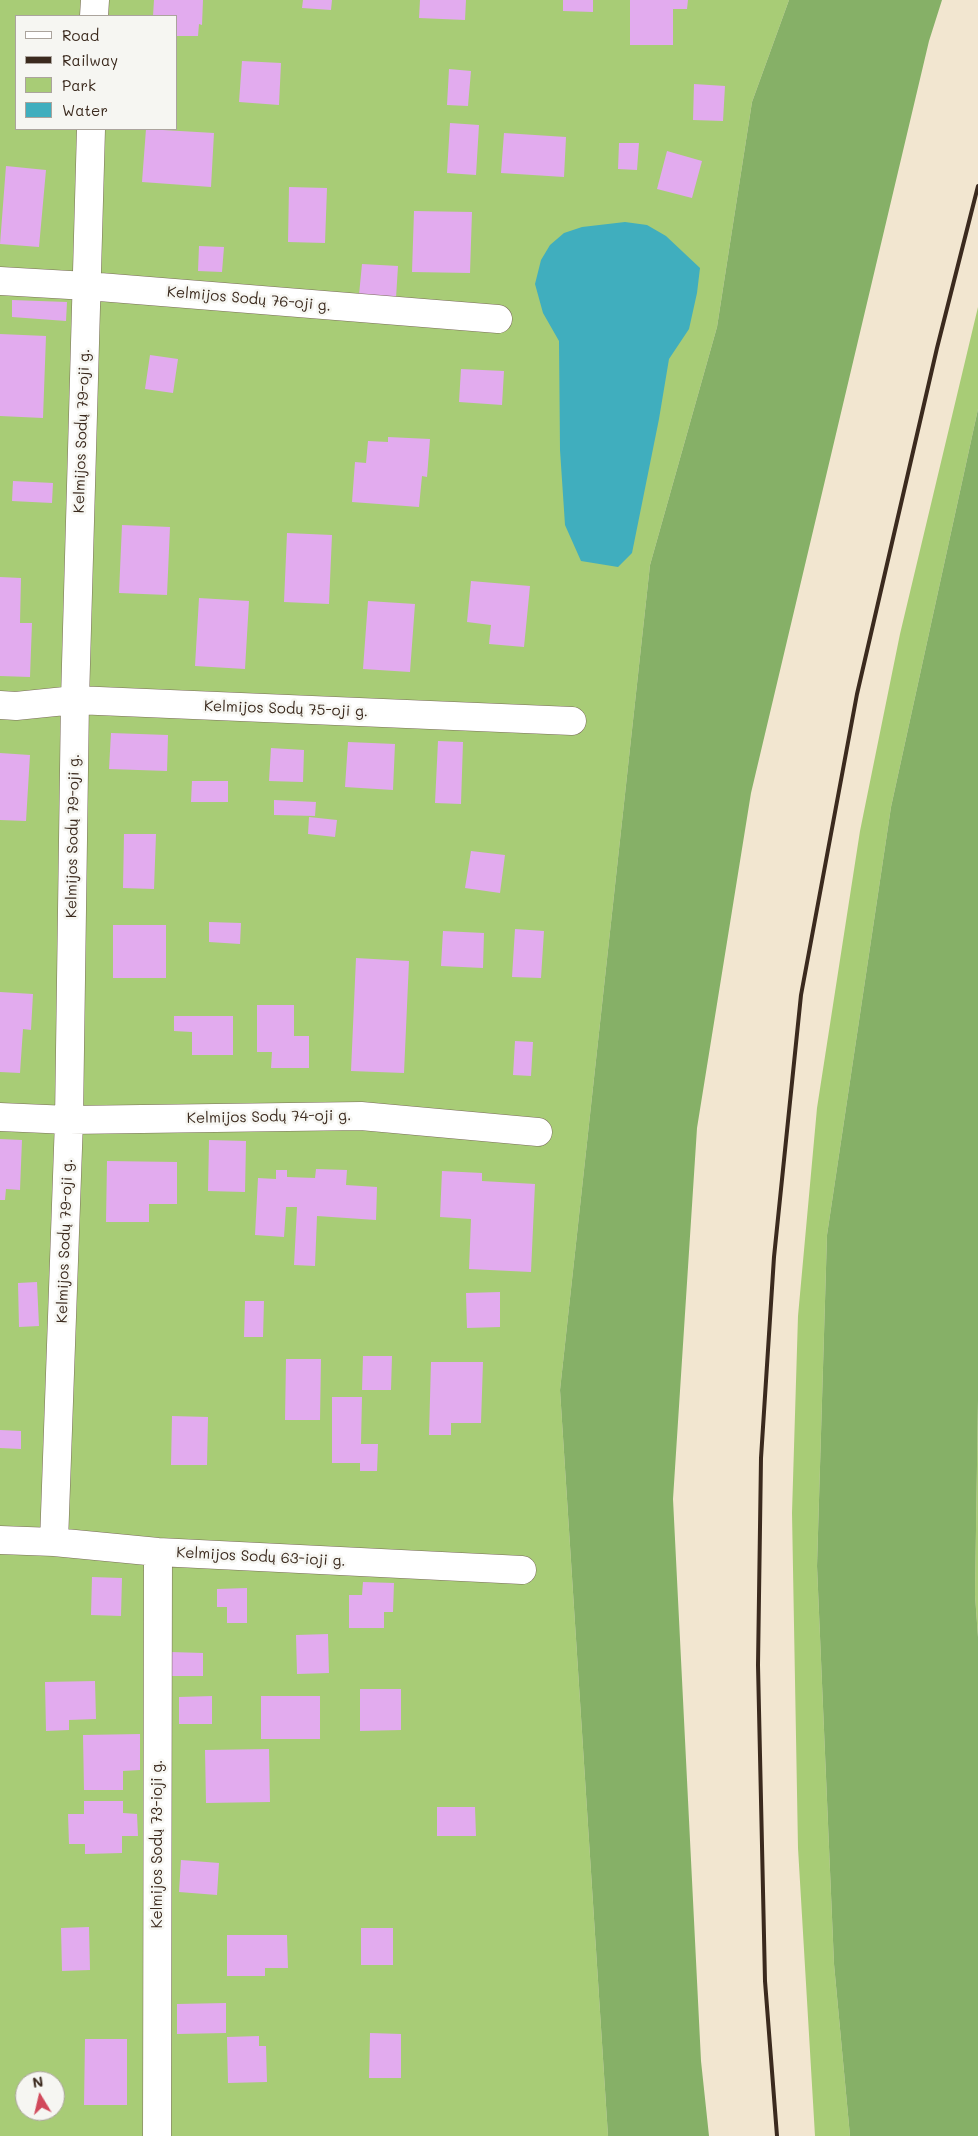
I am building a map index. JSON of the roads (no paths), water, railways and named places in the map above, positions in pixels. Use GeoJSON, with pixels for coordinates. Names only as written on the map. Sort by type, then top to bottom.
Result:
{"type":"FeatureCollection","features":[{"type":"Feature","properties":{"kind":"street"},"geometry":{"type":"LineString","coordinates":[[94,15],[95,0]]}},
{"type":"Feature","properties":{"kind":"street","name":"Kelmijos Sodų 79-oji g."},"geometry":{"type":"LineString","coordinates":[[54,1542],[69,1120],[74,700],[91,130]]}},
{"type":"Feature","properties":{"kind":"street","name":"Kelmijos Sodų 76-oji g."},"geometry":{"type":"LineString","coordinates":[[0,281],[87,286],[498,319]]}},
{"type":"Feature","properties":{"kind":"street","name":"Kelmijos Sodų 75-oji g."},"geometry":{"type":"LineString","coordinates":[[0,705],[16,706],[74,700],[572,721]]}},
{"type":"Feature","properties":{"kind":"street","name":"Kelmijos Sodų 74-oji g."},"geometry":{"type":"LineString","coordinates":[[0,1117],[69,1120],[361,1116],[538,1132]]}},
{"type":"Feature","properties":{"kind":"street","name":"Kelmijos Sodų 63-ioji g."},"geometry":{"type":"LineString","coordinates":[[0,1540],[54,1542],[158,1552],[522,1570]]}},
{"type":"Feature","properties":{"kind":"street","name":"Kelmijos Sodų 73-ioji g."},"geometry":{"type":"LineString","coordinates":[[157,2136],[158,1552]]}},
{"type":"Feature","properties":{"kind":"water"},"geometry":{"type":"Polygon","coordinates":[[[625,222],[647,225],[666,236],[700,268],[689,329],[669,359],[632,553],[618,567],[581,561],[565,525],[560,450],[559,341],[543,313],[535,284],[541,260],[550,245],[564,233],[582,227],[625,222]]]}},
{"type":"Feature","properties":{"kind":"railway"},"geometry":{"type":"LineString","coordinates":[[777,2136],[765,1981],[758,1665],[761,1458],[774,1257],[801,995],[857,694],[937,348],[978,186]]}}]}
